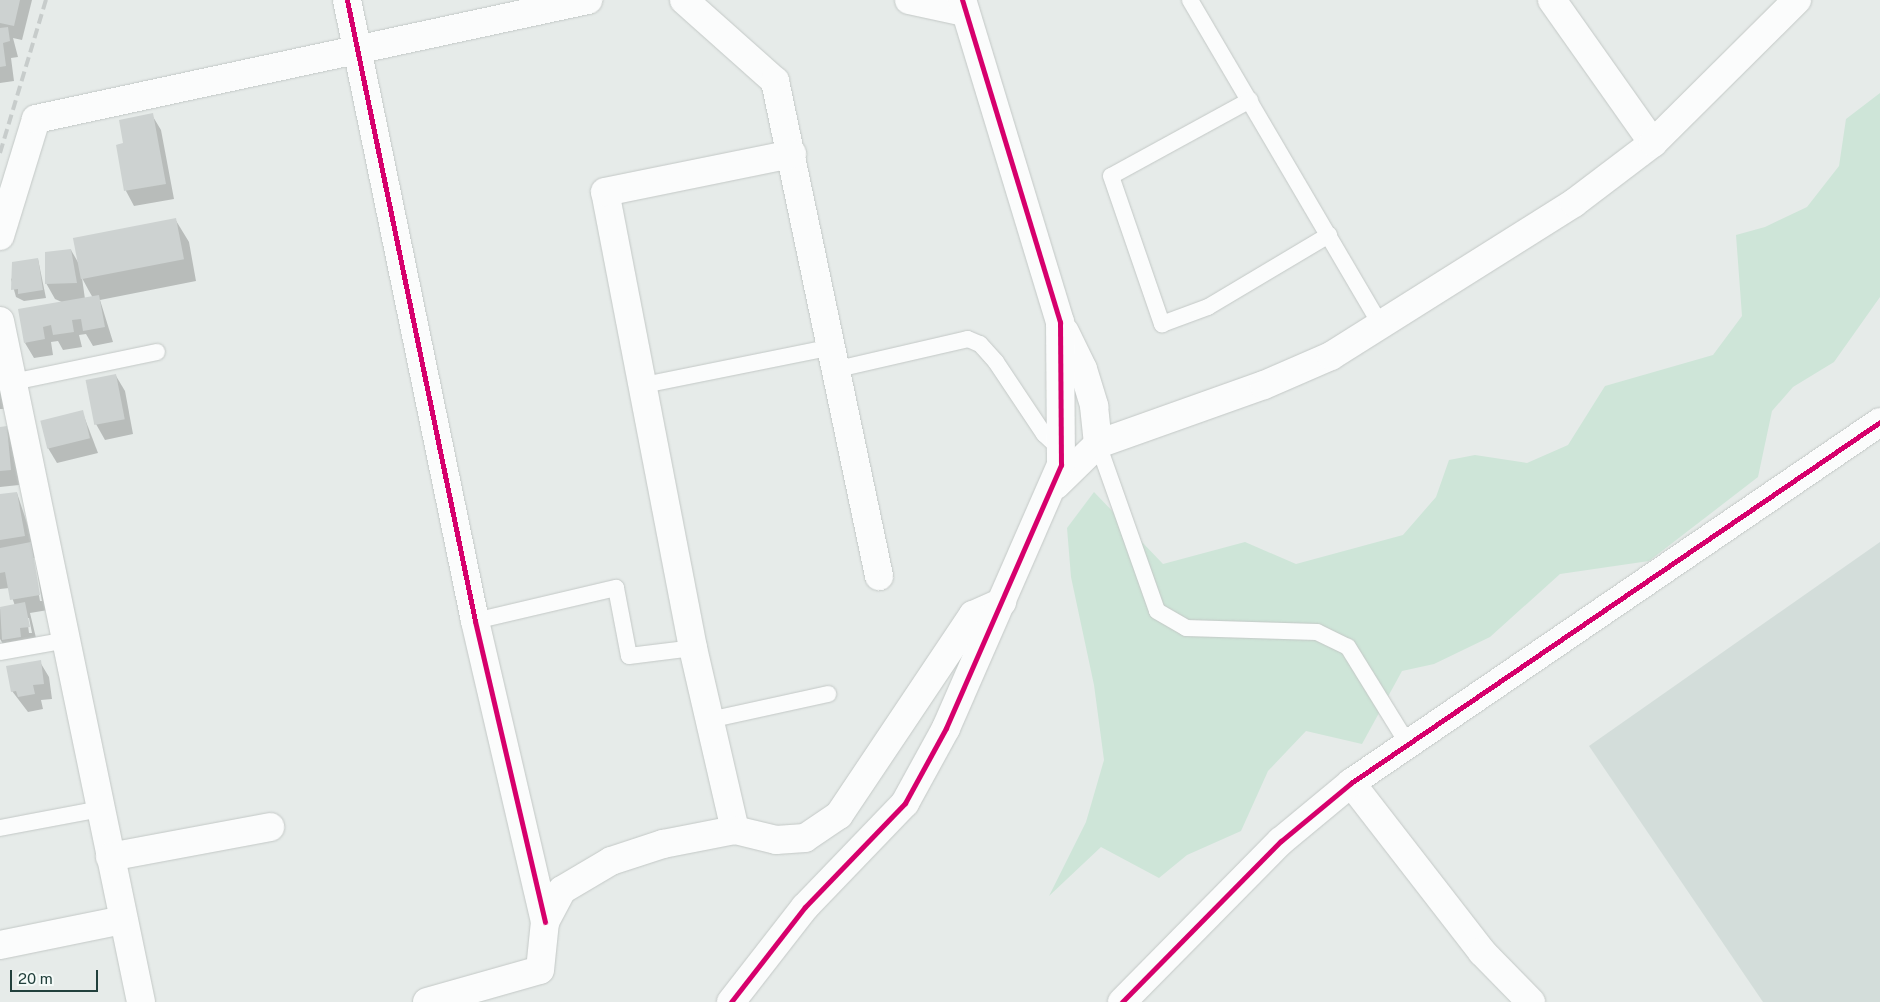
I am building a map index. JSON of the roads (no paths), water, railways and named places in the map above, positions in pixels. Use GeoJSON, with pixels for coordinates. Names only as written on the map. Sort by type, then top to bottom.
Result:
{"type":"FeatureCollection","features":[{"type":"Feature","properties":{"kind":"street"},"geometry":{"type":"LineString","coordinates":[[347,0],[475,621],[545,922],[540,970],[427,1002]]}},
{"type":"Feature","properties":{"kind":"street"},"geometry":{"type":"LineString","coordinates":[[0,236],[7,180],[36,119],[357,47],[588,0]]}},
{"type":"Feature","properties":{"kind":"street"},"geometry":{"type":"LineString","coordinates":[[684,0],[775,81],[836,358],[879,576]]}},
{"type":"Feature","properties":{"kind":"street"},"geometry":{"type":"LineString","coordinates":[[909,0],[963,6],[1060,322],[1083,369],[1098,444]]}},
{"type":"Feature","properties":{"kind":"street"},"geometry":{"type":"LineString","coordinates":[[1552,0],[1653,143]]}},
{"type":"Feature","properties":{"kind":"street"},"geometry":{"type":"LineString","coordinates":[[1056,485],[1098,444],[1264,385],[1331,356],[1574,203],[1653,143],[1796,0]]}},
{"type":"Feature","properties":{"kind":"street"},"geometry":{"type":"LineString","coordinates":[[735,830],[692,648],[644,385],[605,192],[792,154]]}},
{"type":"Feature","properties":{"kind":"street"},"geometry":{"type":"LineString","coordinates":[[0,321],[141,1002]]}},
{"type":"Feature","properties":{"kind":"street"},"geometry":{"type":"LineString","coordinates":[[731,1002],[805,907],[904,803],[946,728],[1056,485],[1062,451],[1060,322]]}},
{"type":"Feature","properties":{"kind":"street"},"geometry":{"type":"LineString","coordinates":[[1122,1002],[1281,841],[1351,783],[1880,422]]}},
{"type":"Feature","properties":{"kind":"street"},"geometry":{"type":"LineString","coordinates":[[545,922],[562,890],[611,860],[663,844],[735,830],[776,840],[806,838],[839,815],[973,615],[1002,602]]}},
{"type":"Feature","properties":{"kind":"street"},"geometry":{"type":"LineString","coordinates":[[1351,783],[1482,952],[1531,1002]]}},
{"type":"Feature","properties":{"kind":"street"},"geometry":{"type":"LineString","coordinates":[[110,857],[270,827]]}},
{"type":"Feature","properties":{"kind":"street"},"geometry":{"type":"LineString","coordinates":[[0,945],[123,920]]}},
{"type":"Feature","properties":{"kind":"lane"},"geometry":{"type":"LineString","coordinates":[[1190,0],[1381,325]]}},
{"type":"Feature","properties":{"kind":"lane"},"geometry":{"type":"LineString","coordinates":[[1250,100],[1111,176],[1162,324],[1208,307],[1329,235]]}},
{"type":"Feature","properties":{"kind":"lane"},"geometry":{"type":"LineString","coordinates":[[644,385],[968,339],[980,344],[996,362],[1044,434],[1062,451]]}},
{"type":"Feature","properties":{"kind":"lane"},"geometry":{"type":"LineString","coordinates":[[13,382],[157,352]]}},
{"type":"Feature","properties":{"kind":"lane"},"geometry":{"type":"LineString","coordinates":[[1098,444],[1157,611],[1186,628],[1317,632],[1348,647],[1408,744]]}},
{"type":"Feature","properties":{"kind":"lane"},"geometry":{"type":"LineString","coordinates":[[475,621],[616,588],[629,656],[692,648]]}},
{"type":"Feature","properties":{"kind":"lane"},"geometry":{"type":"LineString","coordinates":[[0,652],[67,640]]}},
{"type":"Feature","properties":{"kind":"lane"},"geometry":{"type":"LineString","coordinates":[[709,720],[828,694]]}},
{"type":"Feature","properties":{"kind":"lane"},"geometry":{"type":"LineString","coordinates":[[0,828],[101,809]]}},
{"type":"Feature","properties":{"kind":"railway"},"geometry":{"type":"LineString","coordinates":[[0,153],[46,0]]}}]}
